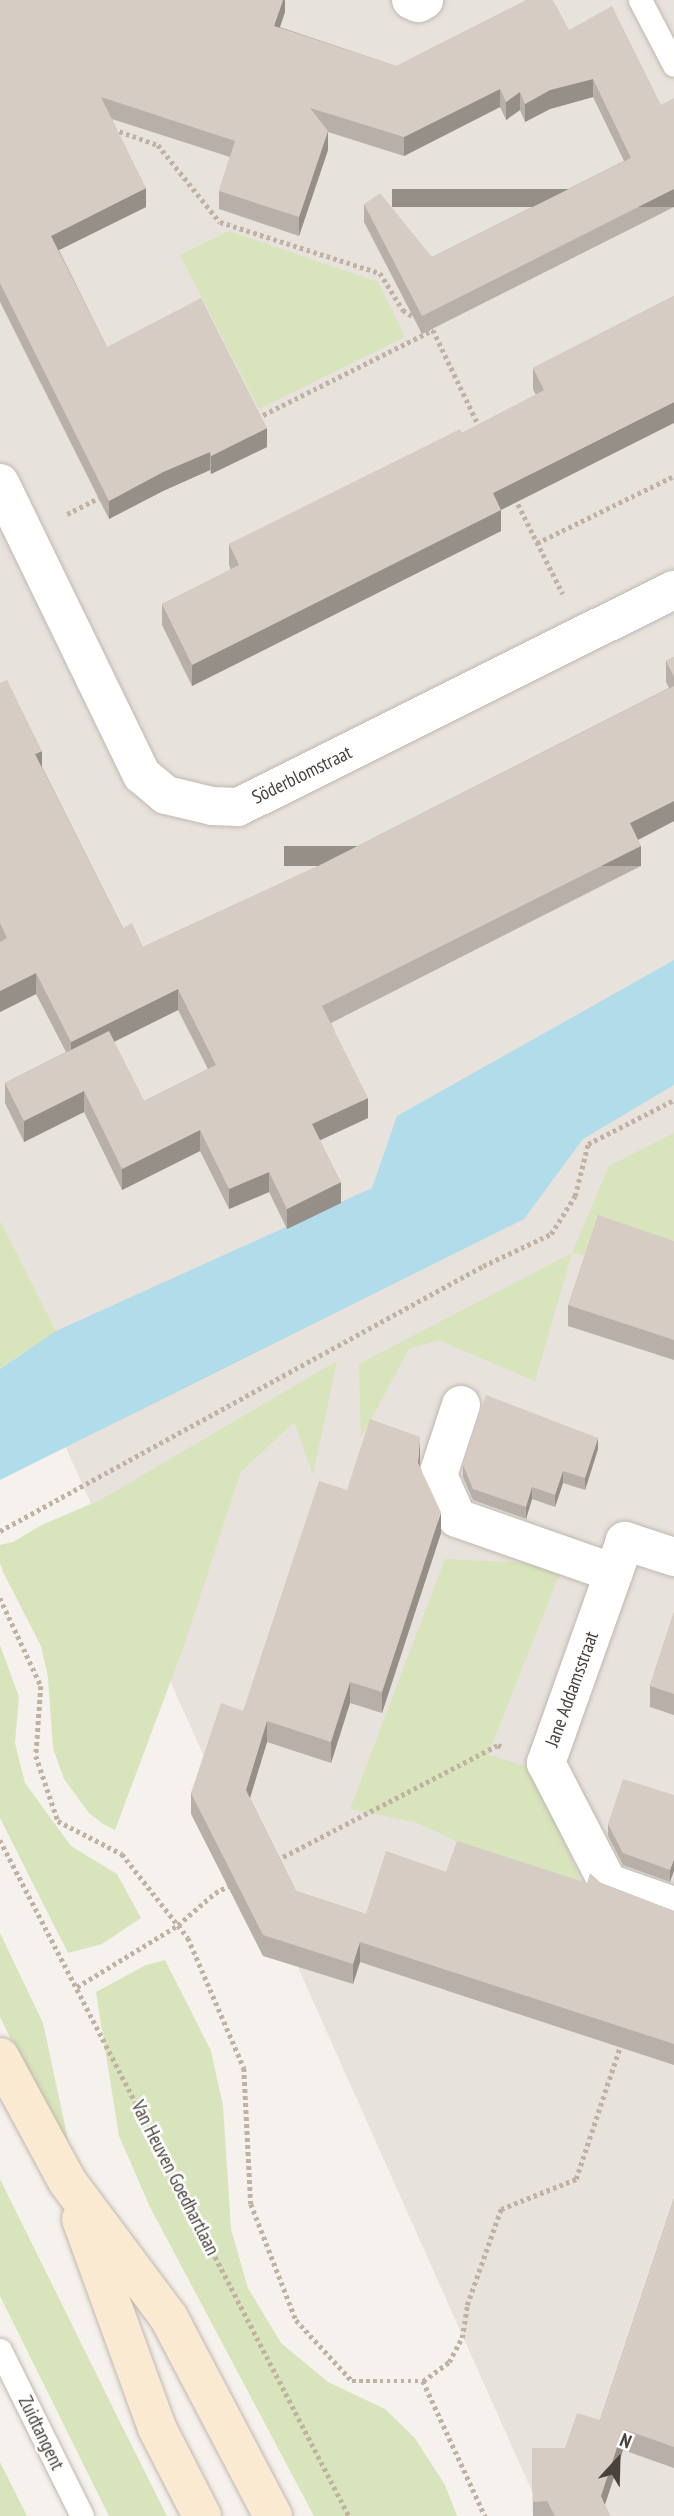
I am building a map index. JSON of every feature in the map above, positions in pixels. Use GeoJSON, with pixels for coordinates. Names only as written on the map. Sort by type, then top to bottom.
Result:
{"type":"FeatureCollection","features":[{"type":"Feature","properties":{"kind":"main road"},"geometry":{"type":"LineString","coordinates":[[0,2056],[67,2181],[157,2428],[202,2516]]}},
{"type":"Feature","properties":{"kind":"main road"},"geometry":{"type":"LineString","coordinates":[[67,2181],[169,2318],[273,2516]]}},
{"type":"Feature","properties":{"kind":"street"},"geometry":{"type":"LineString","coordinates":[[411,0],[418,3],[424,0]]}},
{"type":"Feature","properties":{"kind":"street","name":"Söderblomstraat"},"geometry":{"type":"LineString","coordinates":[[0,483],[142,775],[166,795],[212,806],[238,807],[674,590]]}},
{"type":"Feature","properties":{"kind":"street"},"geometry":{"type":"LineString","coordinates":[[461,1405],[438,1475],[457,1518],[619,1557],[674,1557]]}},
{"type":"Feature","properties":{"kind":"street","name":"Jane Addamsstraat"},"geometry":{"type":"LineString","coordinates":[[619,1557],[546,1763],[608,1882],[674,1906]]}},
{"type":"Feature","properties":{"kind":"lane"},"geometry":{"type":"LineString","coordinates":[[640,0],[674,65]]}},
{"type":"Feature","properties":{"kind":"lane","name":"Zuidtangent"},"geometry":{"type":"LineString","coordinates":[[0,2350],[82,2516]]}},
{"type":"Feature","properties":{"kind":"path"},"geometry":{"type":"LineString","coordinates":[[105,126],[158,145],[220,222],[380,273],[403,310],[433,330],[482,430]]}},
{"type":"Feature","properties":{"kind":"path"},"geometry":{"type":"LineString","coordinates":[[412,317],[425,310]]}},
{"type":"Feature","properties":{"kind":"path"},"geometry":{"type":"LineString","coordinates":[[247,423],[433,330]]}},
{"type":"Feature","properties":{"kind":"path"},"geometry":{"type":"LineString","coordinates":[[537,543],[674,476]]}},
{"type":"Feature","properties":{"kind":"path"},"geometry":{"type":"LineString","coordinates":[[25,535],[112,491]]}},
{"type":"Feature","properties":{"kind":"path"},"geometry":{"type":"LineString","coordinates":[[513,493],[585,635]]}},
{"type":"Feature","properties":{"kind":"path"},"geometry":{"type":"LineString","coordinates":[[0,1531],[482,1266],[551,1234],[575,1196],[588,1144],[674,1100]]}},
{"type":"Feature","properties":{"kind":"path"},"geometry":{"type":"LineString","coordinates":[[0,1598],[41,1686],[36,1756],[58,1821],[122,1854],[188,1938],[244,2068],[251,2204],[296,2320],[352,2381],[423,2381],[449,2362],[461,2338],[467,2305],[501,2209],[576,2179],[624,2035]]}},
{"type":"Feature","properties":{"kind":"path"},"geometry":{"type":"LineString","coordinates":[[264,1867],[498,1745],[546,1763]]}},
{"type":"Feature","properties":{"kind":"path","name":"Van Heuven Goedhartlaan"},"geometry":{"type":"LineString","coordinates":[[0,1840],[349,2516]]}},
{"type":"Feature","properties":{"kind":"path"},"geometry":{"type":"LineString","coordinates":[[77,1987],[178,1925],[215,1893],[240,1880]]}},
{"type":"Feature","properties":{"kind":"path"},"geometry":{"type":"LineString","coordinates":[[423,2381],[485,2516]]}},
{"type":"Feature","properties":{"kind":"shaded area"},"geometry":{"type":"Polygon","coordinates":[[[0,0],[674,0],[674,2516],[543,2516],[0,1300],[0,0]]]}},
{"type":"Feature","properties":{"kind":"green space"},"geometry":{"type":"Polygon","coordinates":[[[229,231],[378,282],[405,337],[259,409],[180,255],[229,231]]]}},
{"type":"Feature","properties":{"kind":"green space"},"geometry":{"type":"Polygon","coordinates":[[[674,1133],[674,1282],[604,1259],[572,1253],[609,1166],[674,1133]]]}},
{"type":"Feature","properties":{"kind":"green space"},"geometry":{"type":"Polygon","coordinates":[[[0,1221],[56,1331],[0,1369],[0,1221]]]}},
{"type":"Feature","properties":{"kind":"green space"},"geometry":{"type":"Polygon","coordinates":[[[572,1253],[535,1381],[438,1340],[409,1349],[361,1438],[359,1364],[572,1253]]]}},
{"type":"Feature","properties":{"kind":"green space"},"geometry":{"type":"Polygon","coordinates":[[[337,1361],[313,1475],[294,1422],[241,1472],[182,1651],[115,1830],[89,1813],[64,1779],[53,1748],[48,1677],[41,1646],[4,1574],[0,1563],[0,1545],[13,1542],[42,1525],[102,1499],[337,1361]]]}},
{"type":"Feature","properties":{"kind":"green space"},"geometry":{"type":"Polygon","coordinates":[[[445,1559],[563,1565],[488,1755],[532,1768],[590,1902],[415,1822],[350,1809],[445,1559]]]}},
{"type":"Feature","properties":{"kind":"green space"},"geometry":{"type":"Polygon","coordinates":[[[0,1645],[19,1697],[15,1743],[25,1783],[71,1846],[117,1874],[141,1918],[102,1944],[68,1953],[0,1818],[0,1645]]]}},
{"type":"Feature","properties":{"kind":"green space"},"geometry":{"type":"Polygon","coordinates":[[[0,1933],[43,2023],[74,2168],[0,2017],[0,1933]]]}},
{"type":"Feature","properties":{"kind":"green space"},"geometry":{"type":"Polygon","coordinates":[[[165,1960],[211,2051],[223,2106],[231,2229],[248,2288],[281,2343],[328,2382],[385,2409],[414,2437],[445,2485],[457,2516],[314,2516],[150,2207],[119,2136],[96,1992],[146,1965],[165,1960]]]}},
{"type":"Feature","properties":{"kind":"green space"},"geometry":{"type":"Polygon","coordinates":[[[0,2179],[167,2516],[109,2516],[0,2296],[0,2179]]]}},
{"type":"Feature","properties":{"kind":"green space"},"geometry":{"type":"Polygon","coordinates":[[[0,2462],[27,2516],[0,2516],[0,2462]]]}},
{"type":"Feature","properties":{"kind":"water"},"geometry":{"type":"Polygon","coordinates":[[[674,960],[674,1085],[583,1139],[524,1219],[0,1480],[0,1369],[56,1331],[372,1188],[397,1116],[674,960]]]}},
{"type":"Feature","properties":{"kind":"building"},"geometry":{"type":"Polygon","coordinates":[[[0,0],[283,0],[274,26],[396,66],[526,0],[553,0],[569,30],[612,6],[661,105],[674,98],[674,189],[422,316],[364,204],[380,193],[432,257],[631,158],[593,79],[550,90],[525,104],[520,92],[506,102],[500,89],[404,137],[310,108],[328,131],[299,217],[219,191],[235,141],[101,97],[146,188],[51,236],[107,347],[201,298],[267,428],[211,456],[210,452],[163,472],[109,501],[0,283],[0,0]]]}},
{"type":"Feature","properties":{"kind":"building"},"geometry":{"type":"Polygon","coordinates":[[[674,296],[674,402],[493,493],[501,510],[192,665],[162,604],[239,565],[229,544],[460,429],[462,433],[544,390],[533,368],[674,296]]]}},
{"type":"Feature","properties":{"kind":"building"},"geometry":{"type":"Polygon","coordinates":[[[674,657],[674,677],[666,661],[674,657]]]}},
{"type":"Feature","properties":{"kind":"building"},"geometry":{"type":"Polygon","coordinates":[[[7,680],[42,751],[35,754],[123,928],[132,923],[143,947],[316,867],[674,686],[674,801],[630,823],[641,846],[322,1006],[368,1098],[312,1124],[341,1182],[287,1209],[269,1172],[229,1189],[200,1130],[122,1169],[84,1091],[24,1121],[5,1083],[109,1031],[144,1101],[216,1065],[178,989],[71,1042],[36,973],[0,991],[0,942],[7,938],[0,923],[0,683],[7,680]]]}},
{"type":"Feature","properties":{"kind":"building"},"geometry":{"type":"Polygon","coordinates":[[[598,1215],[674,1241],[674,1340],[568,1305],[598,1215]]]}},
{"type":"Feature","properties":{"kind":"building"},"geometry":{"type":"Polygon","coordinates":[[[486,1395],[598,1438],[585,1478],[563,1471],[555,1495],[532,1487],[526,1507],[473,1489],[463,1465],[486,1395]]]}},
{"type":"Feature","properties":{"kind":"building"},"geometry":{"type":"Polygon","coordinates":[[[370,1419],[420,1437],[418,1463],[441,1512],[382,1692],[350,1682],[331,1742],[267,1721],[246,1790],[296,1891],[366,1914],[386,1851],[446,1872],[457,1841],[587,1883],[590,1873],[601,1883],[674,1911],[674,2044],[360,1942],[353,1964],[263,1935],[191,1793],[221,1703],[243,1711],[319,1481],[347,1490],[370,1419]]]}},
{"type":"Feature","properties":{"kind":"building"},"geometry":{"type":"Polygon","coordinates":[[[674,1612],[674,1694],[650,1686],[674,1612]]]}},
{"type":"Feature","properties":{"kind":"building"},"geometry":{"type":"Polygon","coordinates":[[[623,1779],[674,1795],[674,1859],[670,1870],[623,1853],[608,1824],[623,1779]]]}},
{"type":"Feature","properties":{"kind":"building"},"geometry":{"type":"Polygon","coordinates":[[[674,2198],[674,2447],[623,2429],[601,2496],[610,2516],[555,2516],[547,2501],[533,2502],[532,2448],[565,2448],[577,2413],[600,2420],[674,2198]]]}}]}
